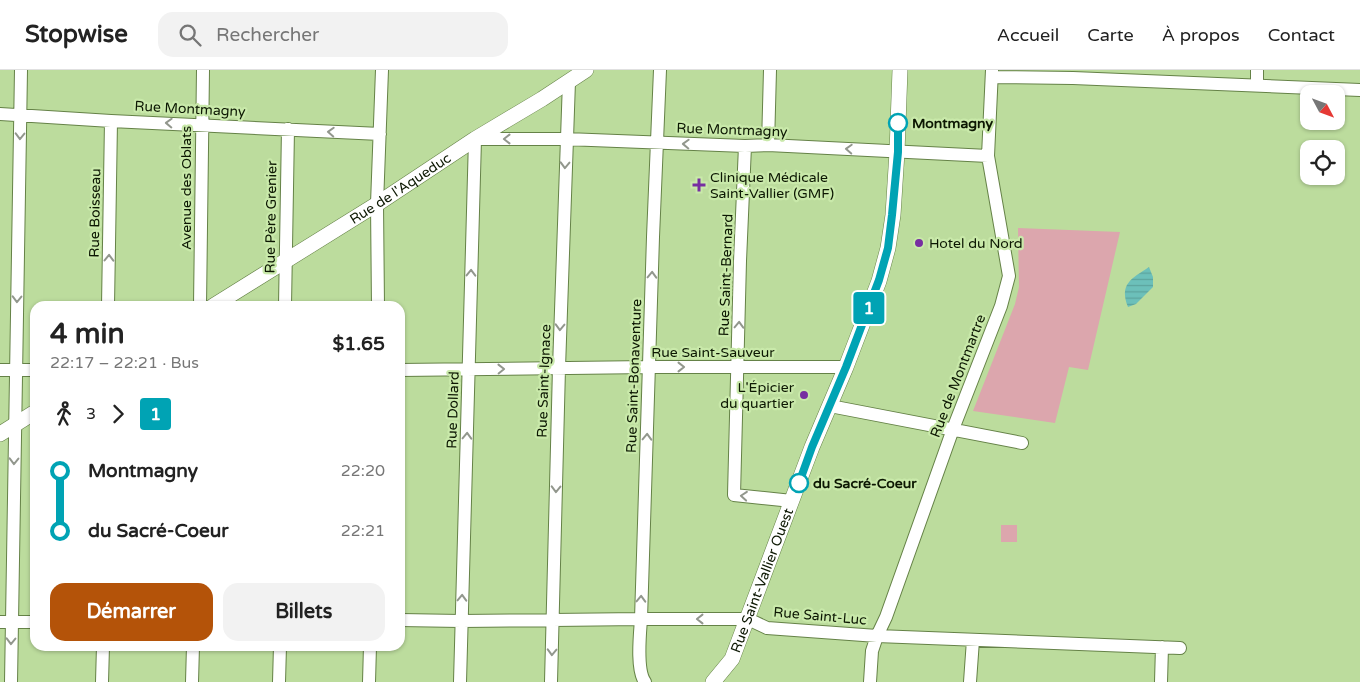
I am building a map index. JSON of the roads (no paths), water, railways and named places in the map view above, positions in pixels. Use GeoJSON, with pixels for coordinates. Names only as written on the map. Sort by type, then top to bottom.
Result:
{"type":"FeatureCollection","features":[{"type":"Feature","properties":{"kind":"street"},"geometry":{"type":"LineString","coordinates":[[11,682],[6,622],[15,424],[21,70]]}},
{"type":"Feature","properties":{"kind":"street","name":"Avenue des Oblats"},"geometry":{"type":"LineString","coordinates":[[200,301],[203,70]]}},
{"type":"Feature","properties":{"kind":"street"},"geometry":{"type":"LineString","coordinates":[[378,301],[377,204],[382,70]]}},
{"type":"Feature","properties":{"kind":"street","name":"Rue de l'Aqueduc"},"geometry":{"type":"LineString","coordinates":[[221,301],[377,204],[475,139],[586,70]]}},
{"type":"Feature","properties":{"kind":"street","name":"Rue Saint-Bonaventure"},"geometry":{"type":"LineString","coordinates":[[645,682],[642,679],[640,670],[640,619],[660,70]]}},
{"type":"Feature","properties":{"kind":"street"},"geometry":{"type":"LineString","coordinates":[[768,145],[770,70]]}},
{"type":"Feature","properties":{"kind":"street","name":"Rue Saint-Vallier Ouest"},"geometry":{"type":"LineString","coordinates":[[713,682],[732,659],[812,447],[846,367],[879,280],[888,248],[892,215],[898,152],[900,70]]}},
{"type":"Feature","properties":{"kind":"street"},"geometry":{"type":"LineString","coordinates":[[1257,70],[1257,85]]}},
{"type":"Feature","properties":{"kind":"street"},"geometry":{"type":"LineString","coordinates":[[992,73],[1360,90]]}},
{"type":"Feature","properties":{"kind":"street","name":"Rue de Montmartre"},"geometry":{"type":"LineString","coordinates":[[870,682],[872,652],[877,636],[886,616],[953,429],[1001,306],[1009,276],[988,156],[992,73]]}},
{"type":"Feature","properties":{"kind":"street","name":"Rue Saint-Ignace"},"geometry":{"type":"LineString","coordinates":[[551,682],[569,81]]}},
{"type":"Feature","properties":{"kind":"street","name":"Rue Montmagny"},"geometry":{"type":"LineString","coordinates":[[0,114],[380,134]]}},
{"type":"Feature","properties":{"kind":"street","name":"Rue Boisseau"},"geometry":{"type":"LineString","coordinates":[[108,301],[111,121]]}},
{"type":"Feature","properties":{"kind":"street","name":"Rue Père Grenier"},"geometry":{"type":"LineString","coordinates":[[285,301],[288,129]]}},
{"type":"Feature","properties":{"kind":"street","name":"Rue Montmagny"},"geometry":{"type":"LineString","coordinates":[[475,139],[566,139],[745,146],[768,145],[988,156]]}},
{"type":"Feature","properties":{"kind":"street","name":"Rue Dollard"},"geometry":{"type":"LineString","coordinates":[[460,682],[475,139]]}},
{"type":"Feature","properties":{"kind":"street","name":"Rue Saint-Bernard"},"geometry":{"type":"LineString","coordinates":[[745,146],[734,495],[792,501]]}},
{"type":"Feature","properties":{"kind":"street","name":"Rue Saint-Sauveur"},"geometry":{"type":"LineString","coordinates":[[405,370],[846,367]]}},
{"type":"Feature","properties":{"kind":"street"},"geometry":{"type":"LineString","coordinates":[[0,370],[30,370]]}},
{"type":"Feature","properties":{"kind":"street"},"geometry":{"type":"LineString","coordinates":[[830,406],[1022,442]]}},
{"type":"Feature","properties":{"kind":"street"},"geometry":{"type":"LineString","coordinates":[[0,434],[30,415]]}},
{"type":"Feature","properties":{"kind":"street","name":"Rue Saint-Luc"},"geometry":{"type":"LineString","coordinates":[[405,620],[748,619],[767,628],[877,636],[1180,648]]}},
{"type":"Feature","properties":{"kind":"street"},"geometry":{"type":"LineString","coordinates":[[6,622],[30,622]]}},
{"type":"Feature","properties":{"kind":"street"},"geometry":{"type":"LineString","coordinates":[[970,682],[973,640]]}},
{"type":"Feature","properties":{"kind":"street"},"geometry":{"type":"LineString","coordinates":[[1161,682],[1162,647]]}},
{"type":"Feature","properties":{"kind":"street"},"geometry":{"type":"LineString","coordinates":[[102,682],[103,651]]}},
{"type":"Feature","properties":{"kind":"street"},"geometry":{"type":"LineString","coordinates":[[192,682],[193,651]]}},
{"type":"Feature","properties":{"kind":"street"},"geometry":{"type":"LineString","coordinates":[[279,682],[280,651]]}},
{"type":"Feature","properties":{"kind":"street"},"geometry":{"type":"LineString","coordinates":[[369,682],[370,651]]}},
{"type":"Feature","properties":{"kind":"water"},"geometry":{"type":"Polygon","coordinates":[[[1149,267],[1153,277],[1153,287],[1136,304],[1128,307],[1125,293],[1128,283],[1149,267]]]}},
{"type":"Feature","properties":{"kind":"place","name":"Montmagny"},"geometry":{"type":"Point","coordinates":[898,123]}},
{"type":"Feature","properties":{"kind":"place","name":"Clinique Médicale Saint-Vallier (GMF)"},"geometry":{"type":"Point","coordinates":[699,185]}},
{"type":"Feature","properties":{"kind":"place","name":"Hotel du Nord"},"geometry":{"type":"Point","coordinates":[919,243]}},
{"type":"Feature","properties":{"kind":"place","name":"L'Épicier du quartier"},"geometry":{"type":"Point","coordinates":[804,395]}},
{"type":"Feature","properties":{"kind":"place","name":"du Sacré-Coeur"},"geometry":{"type":"Point","coordinates":[799,483]}}]}
